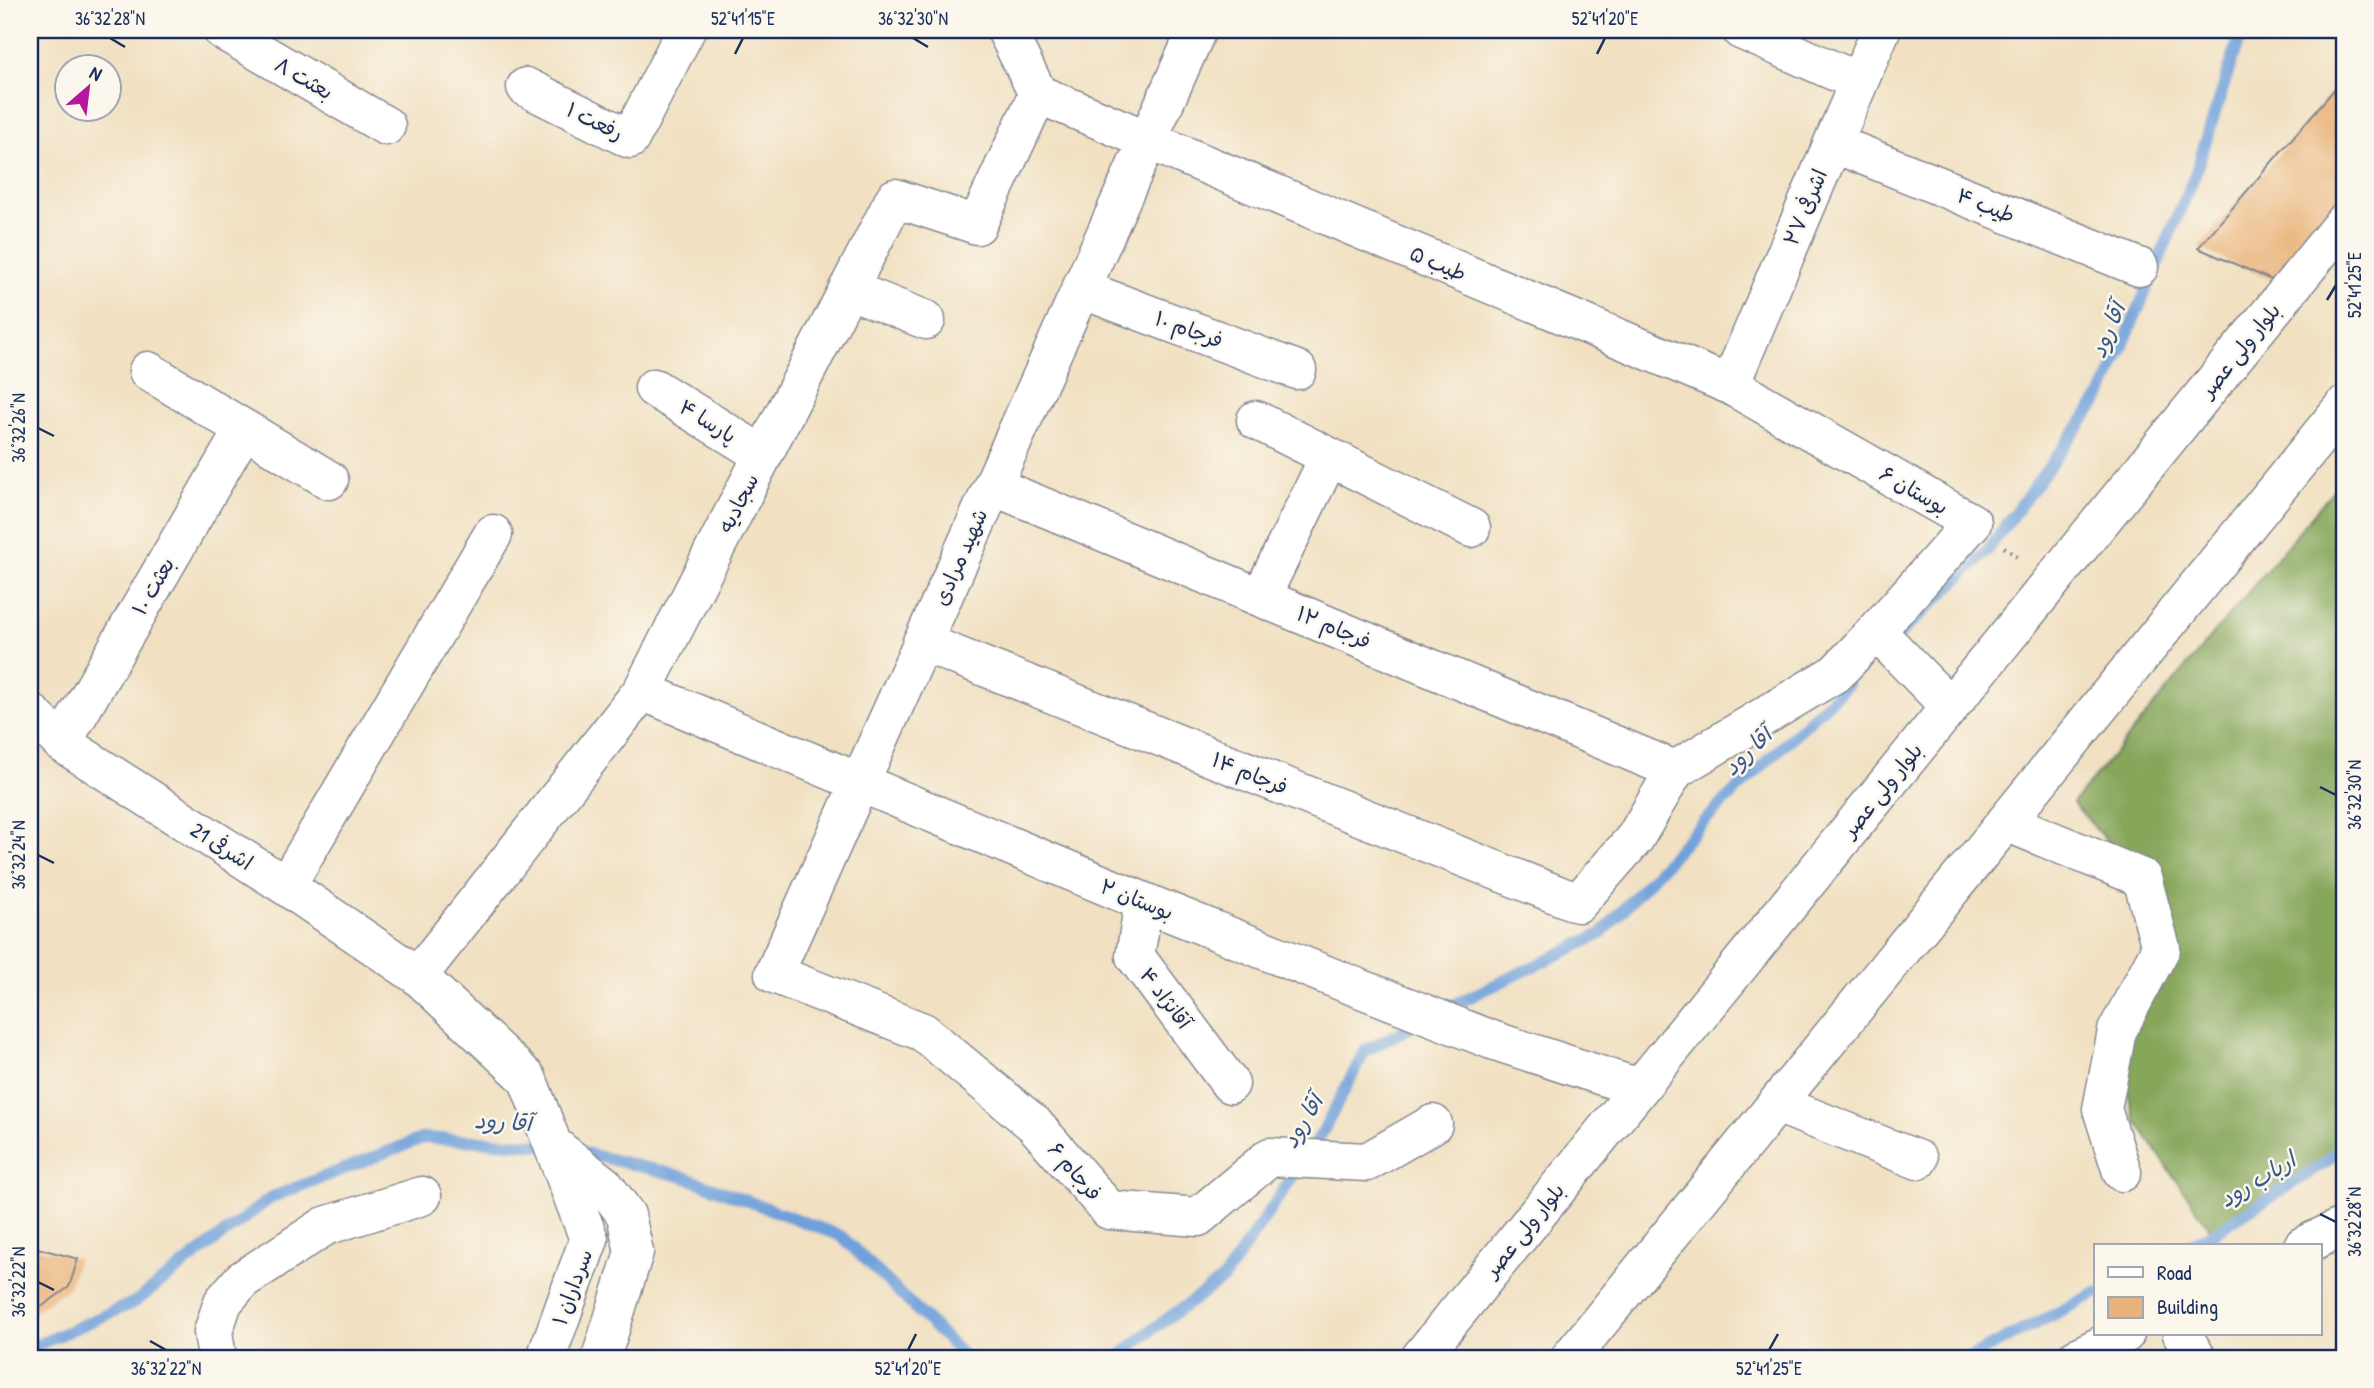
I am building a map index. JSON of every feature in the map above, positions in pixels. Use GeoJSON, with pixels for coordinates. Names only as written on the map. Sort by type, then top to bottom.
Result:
{"type":"FeatureCollection","features":[{"type":"Feature","properties":{"kind":"street","name":"بعثت ۸"},"geometry":{"type":"LineString","coordinates":[[222,30],[386,126]]}},
{"type":"Feature","properties":{"kind":"street","name":"رفعت ۱"},"geometry":{"type":"LineString","coordinates":[[526,87],[630,139],[686,30]]}},
{"type":"Feature","properties":{"kind":"street"},"geometry":{"type":"LineString","coordinates":[[1006,30],[1038,94]]}},
{"type":"Feature","properties":{"kind":"street","name":"شهید مرادی"},"geometry":{"type":"LineString","coordinates":[[774,974],[1197,30]]}},
{"type":"Feature","properties":{"kind":"street"},"geometry":{"type":"LineString","coordinates":[[1741,30],[1859,82]]}},
{"type":"Feature","properties":{"kind":"street","name":"اشرفی ۲۷"},"geometry":{"type":"LineString","coordinates":[[1730,385],[1881,30]]}},
{"type":"Feature","properties":{"kind":"street","name":"طیب ۵"},"geometry":{"type":"LineString","coordinates":[[1038,94],[1730,385]]}},
{"type":"Feature","properties":{"kind":"street","name":"سجادیه"},"geometry":{"type":"LineString","coordinates":[[418,976],[642,691],[895,198],[977,225],[1038,94]]}},
{"type":"Feature","properties":{"kind":"street","name":"طیب ۴"},"geometry":{"type":"LineString","coordinates":[[1833,142],[2139,267]]}},
{"type":"Feature","properties":{"kind":"street","name":"بلوار ولی عصر"},"geometry":{"type":"LineString","coordinates":[[1420,1358],[2344,222]]}},
{"type":"Feature","properties":{"kind":"street"},"geometry":{"type":"LineString","coordinates":[[848,289],[926,320]]}},
{"type":"Feature","properties":{"kind":"street","name":"فرجام ۱۰"},"geometry":{"type":"LineString","coordinates":[[1080,289],[1297,370]]}},
{"type":"Feature","properties":{"kind":"street"},"geometry":{"type":"LineString","coordinates":[[148,371],[329,480]]}},
{"type":"Feature","properties":{"kind":"street","name":"بوستان ۶"},"geometry":{"type":"LineString","coordinates":[[1730,385],[1972,523],[1887,642]]}},
{"type":"Feature","properties":{"kind":"street","name":"پارسا ۴"},"geometry":{"type":"LineString","coordinates":[[654,388],[763,455]]}},
{"type":"Feature","properties":{"kind":"street"},"geometry":{"type":"LineString","coordinates":[[1570,1358],[2344,406]]}},
{"type":"Feature","properties":{"kind":"street"},"geometry":{"type":"LineString","coordinates":[[1256,420],[1471,528]]}},
{"type":"Feature","properties":{"kind":"street","name":"بعثت ۱۰"},"geometry":{"type":"LineString","coordinates":[[62,743],[244,429]]}},
{"type":"Feature","properties":{"kind":"street"},"geometry":{"type":"LineString","coordinates":[[1261,597],[1329,457]]}},
{"type":"Feature","properties":{"kind":"street","name":"فرجام ۱۲"},"geometry":{"type":"LineString","coordinates":[[993,486],[1675,770]]}},
{"type":"Feature","properties":{"kind":"street"},"geometry":{"type":"LineString","coordinates":[[286,886],[493,534]]}},
{"type":"Feature","properties":{"kind":"street","name":"فرجام ۱۴"},"geometry":{"type":"LineString","coordinates":[[922,642],[1578,903],[1635,838],[1675,770]]}},
{"type":"Feature","properties":{"kind":"street"},"geometry":{"type":"LineString","coordinates":[[1675,770],[1887,642],[1950,707]]}},
{"type":"Feature","properties":{"kind":"street","name":"بوستان ۲"},"geometry":{"type":"LineString","coordinates":[[642,691],[1144,902],[1341,981],[1492,1040],[1639,1088]]}},
{"type":"Feature","properties":{"kind":"street","name":"اشرفی 21"},"geometry":{"type":"LineString","coordinates":[[30,712],[62,743],[286,886],[418,976],[527,1079]]}},
{"type":"Feature","properties":{"kind":"street"},"geometry":{"type":"LineString","coordinates":[[2006,822],[2142,878],[2161,948],[2117,1031],[2102,1109],[2122,1172]]}},
{"type":"Feature","properties":{"kind":"street","name":"آقانژاد ۴"},"geometry":{"type":"LineString","coordinates":[[1144,902],[1135,956],[1230,1084]]}},
{"type":"Feature","properties":{"kind":"street","name":"فرجام ۶"},"geometry":{"type":"LineString","coordinates":[[774,974],[923,1032],[1034,1124],[1109,1210],[1198,1217],[1270,1157],[1367,1162],[1433,1124]]}},
{"type":"Feature","properties":{"kind":"street","name":"سرداران ۱"},"geometry":{"type":"LineString","coordinates":[[527,1079],[589,1239],[546,1358]]}},
{"type":"Feature","properties":{"kind":"street"},"geometry":{"type":"LineString","coordinates":[[1777,1104],[1919,1160]]}},
{"type":"Feature","properties":{"kind":"street"},"geometry":{"type":"LineString","coordinates":[[560,1161],[604,1185],[626,1215],[634,1252],[601,1358]]}},
{"type":"Feature","properties":{"kind":"street"},"geometry":{"type":"LineString","coordinates":[[217,1358],[213,1332],[223,1303],[242,1280],[325,1226],[422,1196]]}},
{"type":"Feature","properties":{"kind":"street"},"geometry":{"type":"LineString","coordinates":[[2307,1244],[2344,1226]]}},
{"type":"Feature","properties":{"kind":"street"},"geometry":{"type":"LineString","coordinates":[[2076,1358],[2122,1336]]}},
{"type":"Feature","properties":{"kind":"street"},"geometry":{"type":"LineString","coordinates":[[2183,1336],[2197,1358]]}},
{"type":"Feature","properties":{"kind":"green space"},"geometry":{"type":"Polygon","coordinates":[[[2344,477],[2344,1143],[2325,1163],[2213,1233],[2135,1120],[2115,1043],[2160,945],[2143,882],[2073,803],[2344,477]]]}},
{"type":"Feature","properties":{"kind":"building"},"geometry":{"type":"Polygon","coordinates":[[[2344,78],[2344,200],[2274,281],[2198,248],[2344,78]]]}},
{"type":"Feature","properties":{"kind":"building"},"geometry":{"type":"Polygon","coordinates":[[[30,1246],[78,1259],[69,1287],[30,1315],[30,1246]]]}},
{"type":"Feature","properties":{"kind":"waterway","name":"آقا رود"},"geometry":{"type":"LineString","coordinates":[[1893,641],[1986,552],[2102,395],[2194,177],[2242,30]]}},
{"type":"Feature","properties":{"kind":"waterway","name":"آقا رود"},"geometry":{"type":"LineString","coordinates":[[1441,1011],[1601,934],[1703,822],[1847,685]]}},
{"type":"Feature","properties":{"kind":"waterway","name":"آقا رود"},"geometry":{"type":"LineString","coordinates":[[1118,1358],[1146,1334],[1224,1278],[1322,1133],[1365,1051],[1422,1021]]}},
{"type":"Feature","properties":{"kind":"waterway","name":"آقا رود"},"geometry":{"type":"LineString","coordinates":[[30,1348],[135,1302],[272,1197],[423,1138],[547,1145]]}},
{"type":"Feature","properties":{"kind":"waterway","name":"ارباب رود"},"geometry":{"type":"LineString","coordinates":[[2192,1244],[2325,1163],[2344,1144]]}},
{"type":"Feature","properties":{"kind":"waterway","name":"آقا رود"},"geometry":{"type":"LineString","coordinates":[[585,1153],[684,1177],[841,1236],[966,1358]]}},
{"type":"Feature","properties":{"kind":"waterway","name":"ارباب رود"},"geometry":{"type":"LineString","coordinates":[[1968,1358],[2094,1294]]}}]}
